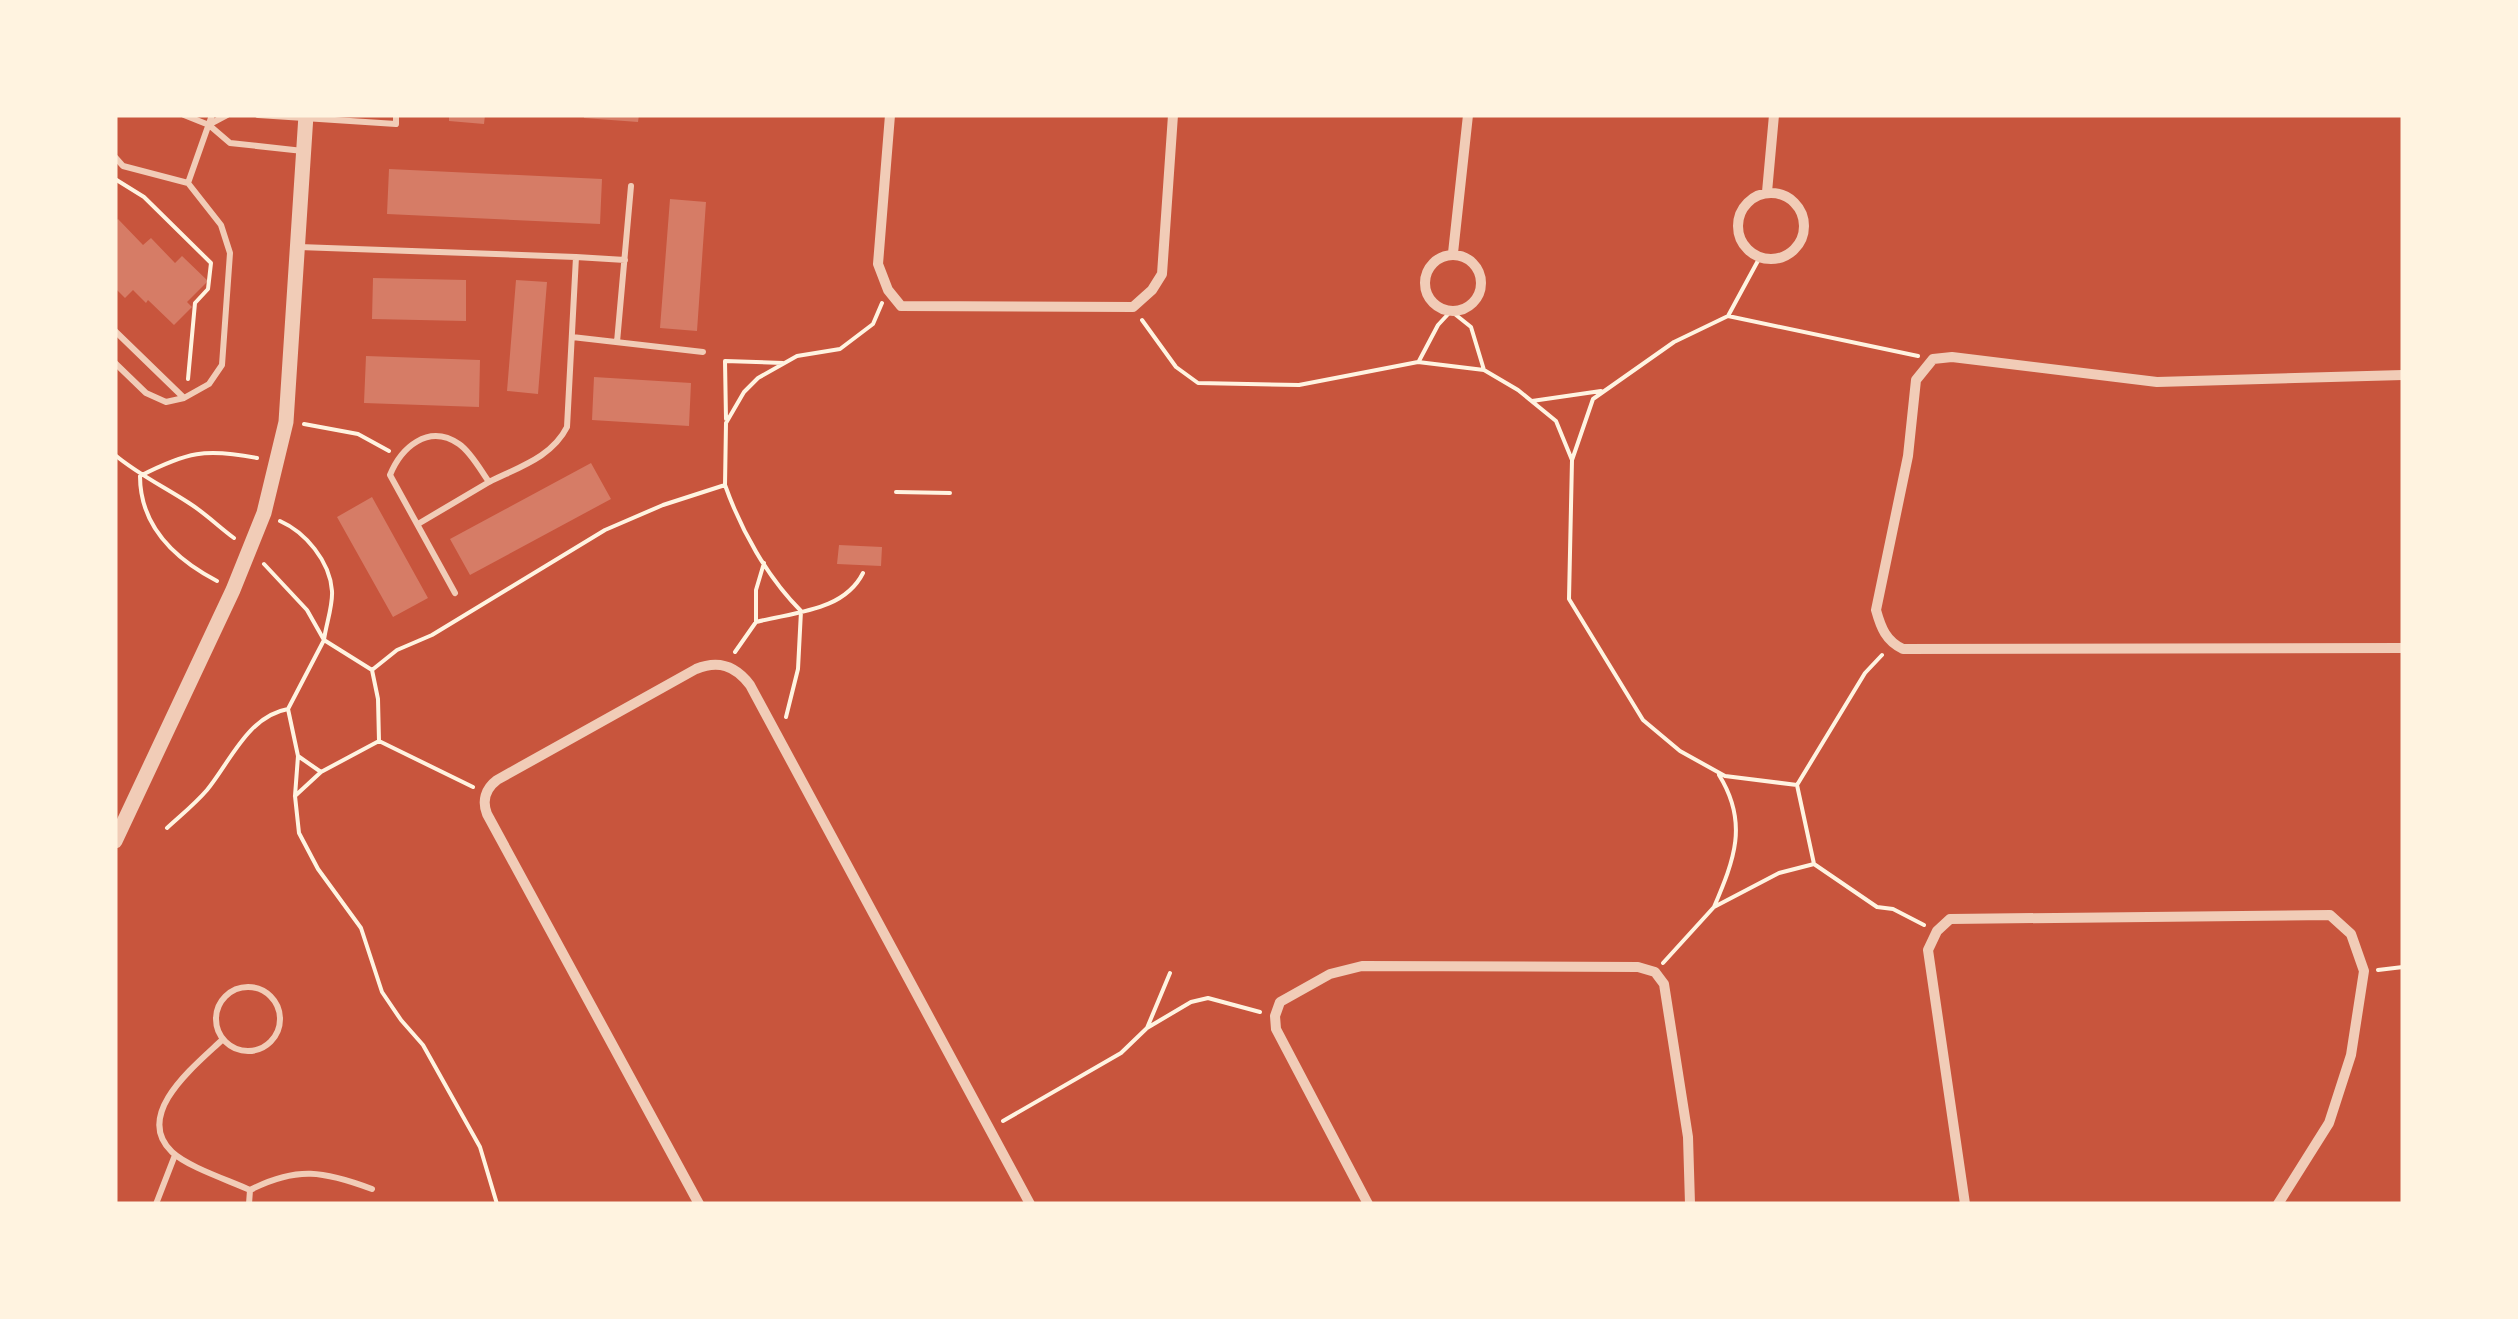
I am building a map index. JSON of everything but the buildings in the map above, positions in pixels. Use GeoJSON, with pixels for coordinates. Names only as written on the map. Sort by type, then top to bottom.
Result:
{"type":"FeatureCollection","features":[{"type":"Feature","properties":{"kind":"street"},"geometry":{"type":"LineString","coordinates":[[890,115],[878,264],[888,290],[901,306],[1133,307],[1152,290],[1162,274],[1173,115]]}},
{"type":"Feature","properties":{"kind":"street"},"geometry":{"type":"LineString","coordinates":[[1454,254],[1468,115]]}},
{"type":"Feature","properties":{"kind":"street"},"geometry":{"type":"LineString","coordinates":[[1768,192],[1774,115]]}},
{"type":"Feature","properties":{"kind":"street"},"geometry":{"type":"LineString","coordinates":[[115,841],[236,583],[262,518],[286,422],[306,117]]}},
{"type":"Feature","properties":{"kind":"street"},"geometry":{"type":"LineString","coordinates":[[1768,192],[1779,193],[1799,207],[1804,230],[1793,251],[1771,259],[1760,257],[1743,243],[1738,222],[1748,202],[1768,192]]}},
{"type":"Feature","properties":{"kind":"street"},"geometry":{"type":"LineString","coordinates":[[1454,254],[1474,263],[1482,284],[1472,304],[1450,312],[1437,306],[1424,281],[1429,267],[1439,257],[1454,254]]}},
{"type":"Feature","properties":{"kind":"street"},"geometry":{"type":"LineString","coordinates":[[2403,375],[2157,382],[1952,357],[1933,359],[1916,380],[1908,456],[1876,610],[1881,628],[1892,644],[1903,650],[2403,648]]}},
{"type":"Feature","properties":{"kind":"street"},"geometry":{"type":"LineString","coordinates":[[699,1204],[484,806],[486,793],[497,780],[696,668],[714,664],[726,665],[746,680],[1030,1204]]}},
{"type":"Feature","properties":{"kind":"street"},"geometry":{"type":"LineString","coordinates":[[1966,1204],[1928,950],[1950,918],[2330,915],[2351,934],[2364,971],[2352,1055],[2328,1123],[2278,1204]]}},
{"type":"Feature","properties":{"kind":"street"},"geometry":{"type":"LineString","coordinates":[[1368,1204],[1276,1029],[1275,1016],[1280,1002],[1330,974],[1362,966],[1638,967],[1655,972],[1664,984],[1688,1137],[1690,1204]]}},
{"type":"Feature","properties":{"kind":"lane"},"geometry":{"type":"LineString","coordinates":[[184,115],[209,125],[230,142],[303,151]]}},
{"type":"Feature","properties":{"kind":"lane"},"geometry":{"type":"LineString","coordinates":[[188,184],[212,115]]}},
{"type":"Feature","properties":{"kind":"lane"},"geometry":{"type":"LineString","coordinates":[[209,125],[227,115]]}},
{"type":"Feature","properties":{"kind":"lane"},"geometry":{"type":"LineString","coordinates":[[258,115],[396,124],[396,115]]}},
{"type":"Feature","properties":{"kind":"lane"},"geometry":{"type":"LineString","coordinates":[[115,157],[123,166],[188,184],[221,226],[230,254],[222,365],[209,384],[184,398],[166,402],[146,393],[115,363]]}},
{"type":"Feature","properties":{"kind":"lane"},"geometry":{"type":"LineString","coordinates":[[617,342],[631,186]]}},
{"type":"Feature","properties":{"kind":"lane"},"geometry":{"type":"LineString","coordinates":[[298,247],[625,260]]}},
{"type":"Feature","properties":{"kind":"lane"},"geometry":{"type":"LineString","coordinates":[[418,524],[546,454],[560,442],[568,427],[576,258]]}},
{"type":"Feature","properties":{"kind":"lane"},"geometry":{"type":"LineString","coordinates":[[115,331],[184,398]]}},
{"type":"Feature","properties":{"kind":"lane"},"geometry":{"type":"LineString","coordinates":[[572,337],[703,352]]}},
{"type":"Feature","properties":{"kind":"lane"},"geometry":{"type":"LineString","coordinates":[[454,593],[390,475],[398,455],[414,442],[433,436],[459,443],[489,482]]}},
{"type":"Feature","properties":{"kind":"lane"},"geometry":{"type":"LineString","coordinates":[[254,988],[273,999],[280,1020],[278,1031],[264,1048],[242,1051],[223,1039],[216,1019],[218,1008],[232,991],[254,988]]}},
{"type":"Feature","properties":{"kind":"lane"},"geometry":{"type":"LineString","coordinates":[[223,1039],[166,1098],[162,1140],[174,1155],[250,1190]]}},
{"type":"Feature","properties":{"kind":"lane"},"geometry":{"type":"LineString","coordinates":[[156,1204],[174,1155]]}},
{"type":"Feature","properties":{"kind":"lane"},"geometry":{"type":"LineString","coordinates":[[250,1190],[275,1177],[300,1172],[330,1173],[372,1188]]}},
{"type":"Feature","properties":{"kind":"lane"},"geometry":{"type":"LineString","coordinates":[[249,1204],[250,1190]]}},
{"type":"Feature","properties":{"kind":"path"},"geometry":{"type":"LineString","coordinates":[[115,179],[144,197],[211,262],[208,290],[195,302],[184,398]]}},
{"type":"Feature","properties":{"kind":"path"},"geometry":{"type":"LineString","coordinates":[[1760,257],[1728,316],[1674,342],[1593,399],[1572,460],[1568,599],[1643,720],[1680,752],[1725,776],[1798,785]]}},
{"type":"Feature","properties":{"kind":"path"},"geometry":{"type":"LineString","coordinates":[[726,423],[744,392],[758,378],[798,356],[840,349],[873,324],[888,290]]}},
{"type":"Feature","properties":{"kind":"path"},"geometry":{"type":"LineString","coordinates":[[1133,307],[1164,354],[1198,384],[1299,385],[1418,362],[1484,370],[1556,420],[1572,460]]}},
{"type":"Feature","properties":{"kind":"path"},"geometry":{"type":"LineString","coordinates":[[1418,362],[1438,325],[1450,312],[1471,328],[1484,370]]}},
{"type":"Feature","properties":{"kind":"path"},"geometry":{"type":"LineString","coordinates":[[1728,316],[1933,359]]}},
{"type":"Feature","properties":{"kind":"path"},"geometry":{"type":"LineString","coordinates":[[780,740],[798,670],[801,611],[782,591],[764,562],[734,510],[725,485],[725,361],[784,364]]}},
{"type":"Feature","properties":{"kind":"path"},"geometry":{"type":"LineString","coordinates":[[1532,401],[1605,390]]}},
{"type":"Feature","properties":{"kind":"path"},"geometry":{"type":"LineString","coordinates":[[286,422],[358,434],[398,455]]}},
{"type":"Feature","properties":{"kind":"path"},"geometry":{"type":"LineString","coordinates":[[140,476],[175,458],[205,452],[276,462]]}},
{"type":"Feature","properties":{"kind":"path"},"geometry":{"type":"LineString","coordinates":[[115,455],[140,476],[195,507],[234,539]]}},
{"type":"Feature","properties":{"kind":"path"},"geometry":{"type":"LineString","coordinates":[[140,476],[146,514],[160,537],[179,558],[236,583]]}},
{"type":"Feature","properties":{"kind":"path"},"geometry":{"type":"LineString","coordinates":[[372,670],[397,650],[432,635],[606,530],[663,505],[725,485]]}},
{"type":"Feature","properties":{"kind":"path"},"geometry":{"type":"LineString","coordinates":[[896,492],[950,493]]}},
{"type":"Feature","properties":{"kind":"path"},"geometry":{"type":"LineString","coordinates":[[262,518],[293,526],[319,556],[332,591],[324,640],[288,709],[298,756],[295,796],[299,833],[318,869],[360,928],[382,992],[423,1045],[480,1148],[497,1204]]}},
{"type":"Feature","properties":{"kind":"path"},"geometry":{"type":"LineString","coordinates":[[260,560],[307,610],[324,640],[372,670],[378,699],[378,742]]}},
{"type":"Feature","properties":{"kind":"path"},"geometry":{"type":"LineString","coordinates":[[726,665],[756,622],[756,590],[764,562]]}},
{"type":"Feature","properties":{"kind":"path"},"geometry":{"type":"LineString","coordinates":[[756,622],[838,602],[854,590],[863,573]]}},
{"type":"Feature","properties":{"kind":"path"},"geometry":{"type":"LineString","coordinates":[[1892,644],[1866,674],[1798,785],[1814,864],[1878,907],[1893,909],[1937,932]]}},
{"type":"Feature","properties":{"kind":"path"},"geometry":{"type":"LineString","coordinates":[[167,828],[205,792],[254,727],[275,711],[288,709]]}},
{"type":"Feature","properties":{"kind":"path"},"geometry":{"type":"LineString","coordinates":[[378,742],[486,793]]}},
{"type":"Feature","properties":{"kind":"path"},"geometry":{"type":"LineString","coordinates":[[295,796],[321,772],[378,742]]}},
{"type":"Feature","properties":{"kind":"path"},"geometry":{"type":"LineString","coordinates":[[298,756],[321,772]]}},
{"type":"Feature","properties":{"kind":"path"},"geometry":{"type":"LineString","coordinates":[[1655,972],[1714,907],[1736,857],[1736,814],[1727,787],[1716,771]]}},
{"type":"Feature","properties":{"kind":"path"},"geometry":{"type":"LineString","coordinates":[[1714,907],[1778,873],[1814,864]]}},
{"type":"Feature","properties":{"kind":"path"},"geometry":{"type":"LineString","coordinates":[[2364,971],[2403,967]]}},
{"type":"Feature","properties":{"kind":"path"},"geometry":{"type":"LineString","coordinates":[[1147,1028],[1170,972]]}},
{"type":"Feature","properties":{"kind":"path"},"geometry":{"type":"LineString","coordinates":[[989,1128],[1121,1053],[1147,1028],[1192,1002],[1208,998],[1275,1016]]}}]}
